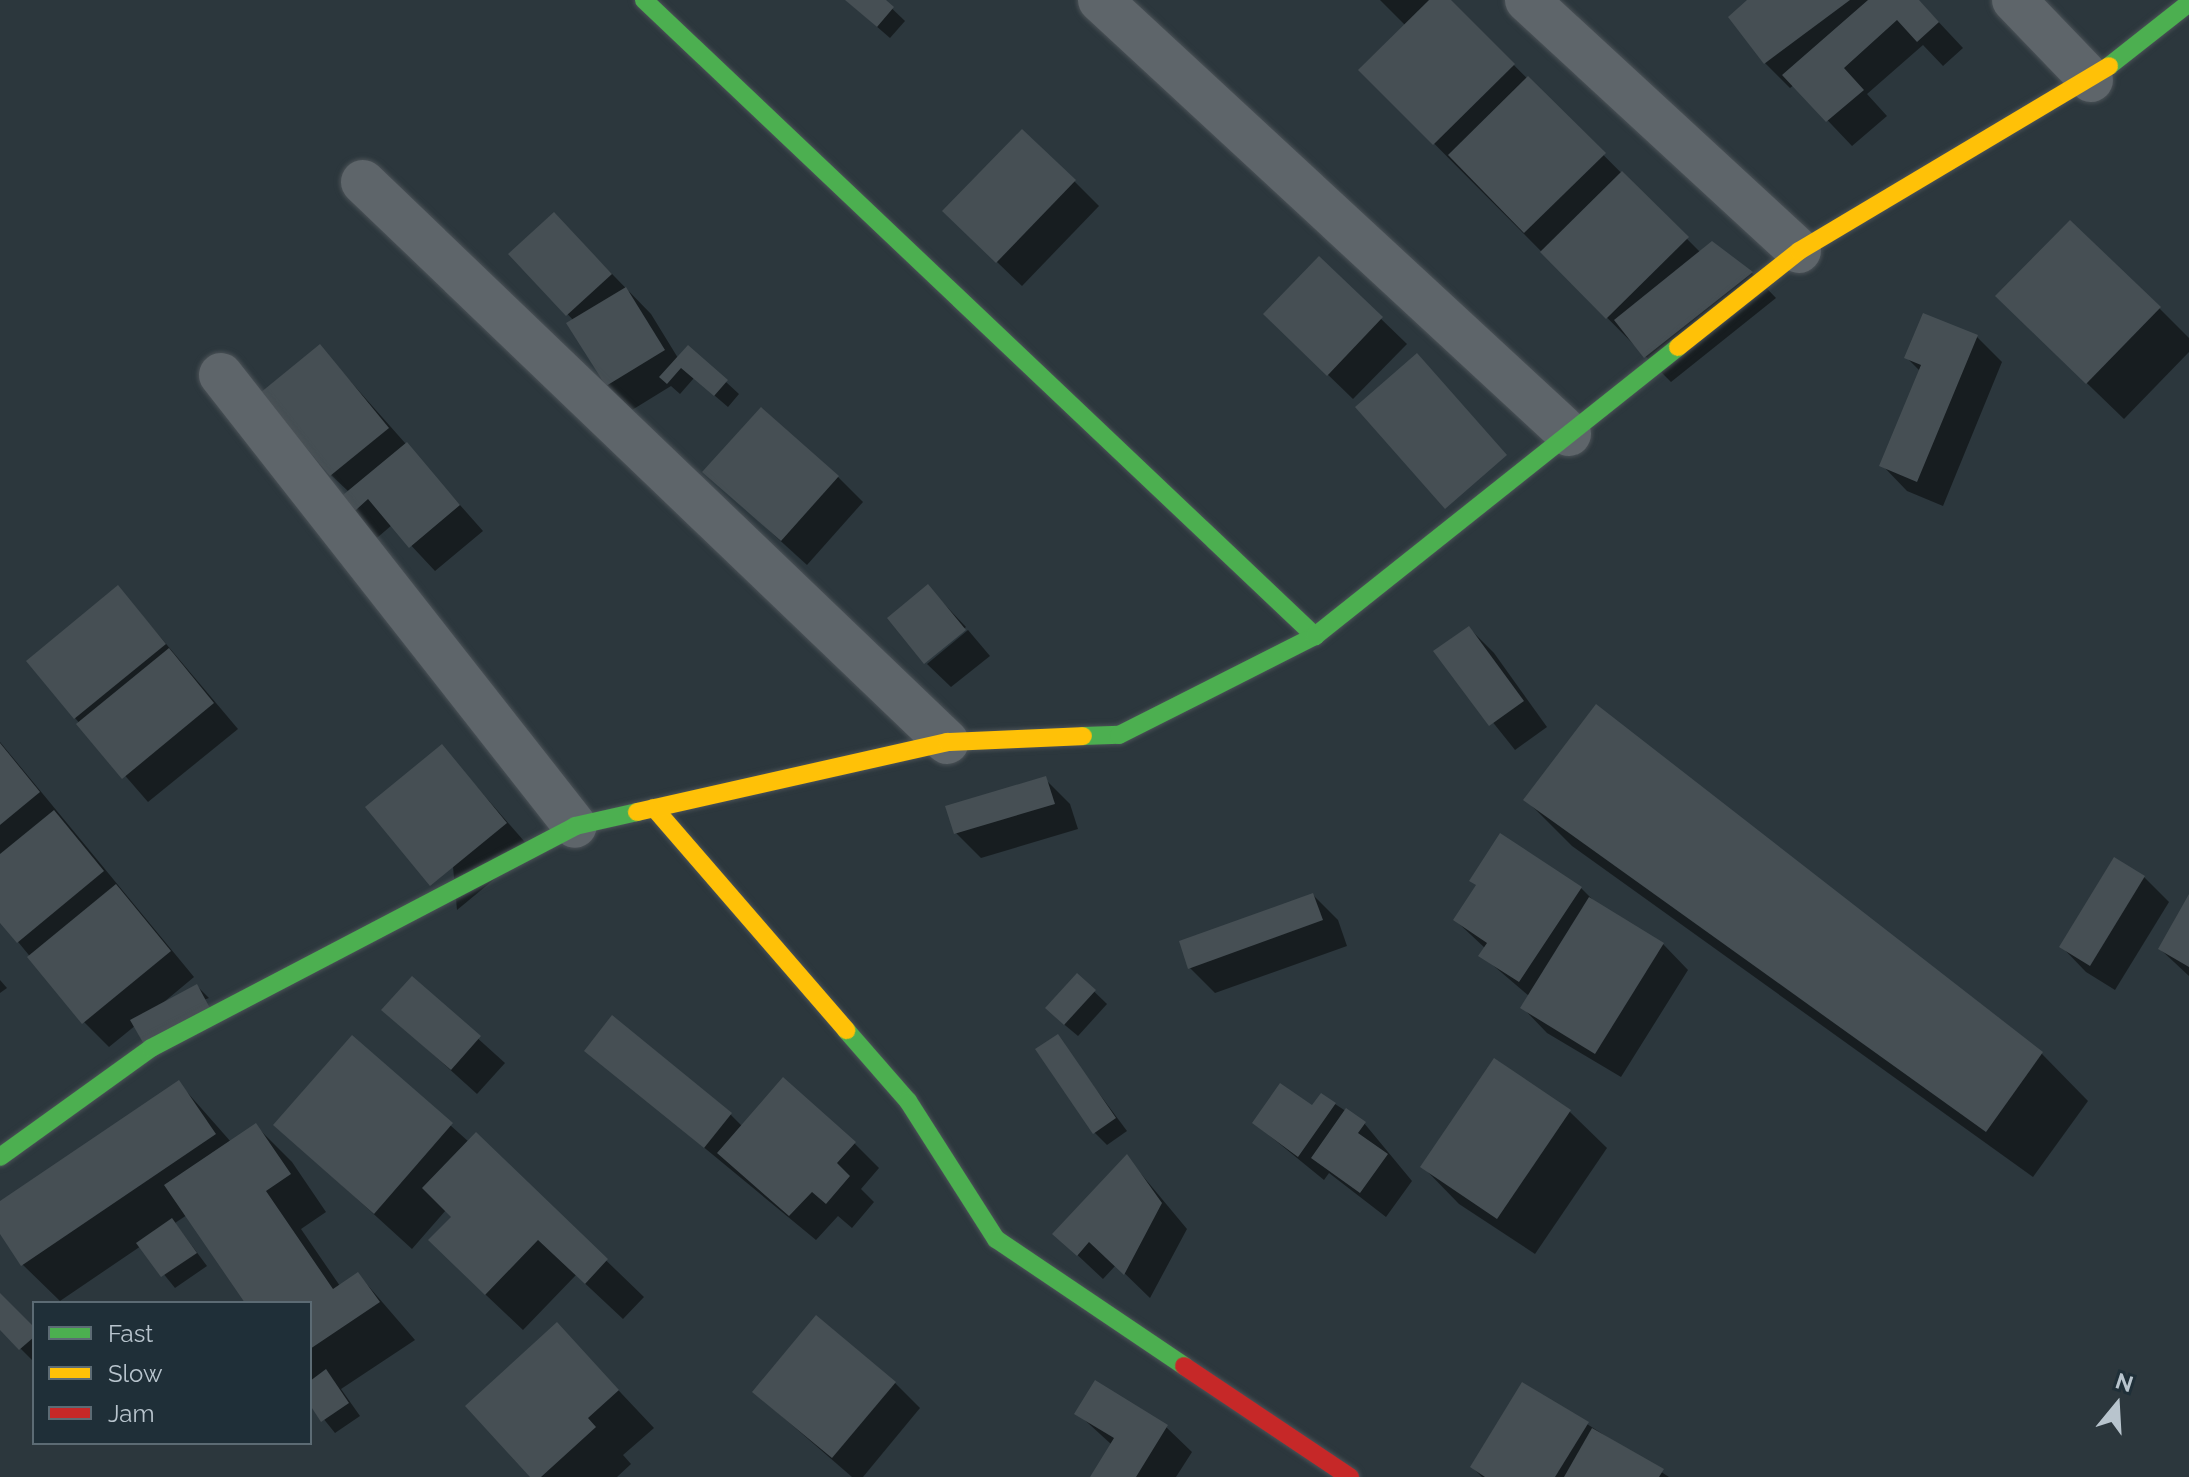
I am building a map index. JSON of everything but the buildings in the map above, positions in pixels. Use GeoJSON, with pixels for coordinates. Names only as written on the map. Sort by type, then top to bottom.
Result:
{"type":"FeatureCollection","features":[{"type":"Feature","properties":{"kind":"street"},"geometry":{"type":"LineString","coordinates":[[644,0],[1315,636]]}},
{"type":"Feature","properties":{"kind":"street"},"geometry":{"type":"LineString","coordinates":[[1100,0],[1569,434]]}},
{"type":"Feature","properties":{"kind":"street"},"geometry":{"type":"LineString","coordinates":[[1527,0],[1799,251]]}},
{"type":"Feature","properties":{"kind":"street"},"geometry":{"type":"LineString","coordinates":[[2014,0],[2091,80]]}},
{"type":"Feature","properties":{"kind":"street"},"geometry":{"type":"LineString","coordinates":[[0,1157],[151,1048],[575,826],[947,742],[1119,735],[1315,636],[1799,251],[2091,80],[2189,3]]}},
{"type":"Feature","properties":{"kind":"street"},"geometry":{"type":"LineString","coordinates":[[363,182],[947,742]]}},
{"type":"Feature","properties":{"kind":"street"},"geometry":{"type":"LineString","coordinates":[[221,375],[575,826]]}},
{"type":"Feature","properties":{"kind":"street"},"geometry":{"type":"LineString","coordinates":[[654,808],[908,1101],[996,1239],[1350,1477]]}},
{"type":"Feature","properties":{"kind":"traffic: fast"},"geometry":{"type":"LineString","coordinates":[[644,0],[1315,636]]}},
{"type":"Feature","properties":{"kind":"traffic: fast"},"geometry":{"type":"LineString","coordinates":[[2109,66],[2189,3]]}},
{"type":"Feature","properties":{"kind":"traffic: fast"},"geometry":{"type":"LineString","coordinates":[[1083,736],[1119,735],[1315,636],[1678,347]]}},
{"type":"Feature","properties":{"kind":"traffic: fast"},"geometry":{"type":"LineString","coordinates":[[0,1157],[151,1048],[575,826],[637,812]]}},
{"type":"Feature","properties":{"kind":"traffic: fast"},"geometry":{"type":"LineString","coordinates":[[846,1030],[908,1101],[996,1239],[1184,1366]]}},
{"type":"Feature","properties":{"kind":"traffic: slow"},"geometry":{"type":"LineString","coordinates":[[1678,347],[1799,251],[2109,66]]}},
{"type":"Feature","properties":{"kind":"traffic: slow"},"geometry":{"type":"LineString","coordinates":[[637,812],[947,742],[1083,736]]}},
{"type":"Feature","properties":{"kind":"traffic: slow"},"geometry":{"type":"LineString","coordinates":[[654,808],[846,1030]]}},
{"type":"Feature","properties":{"kind":"traffic: jam"},"geometry":{"type":"LineString","coordinates":[[1184,1366],[1350,1477]]}}]}
